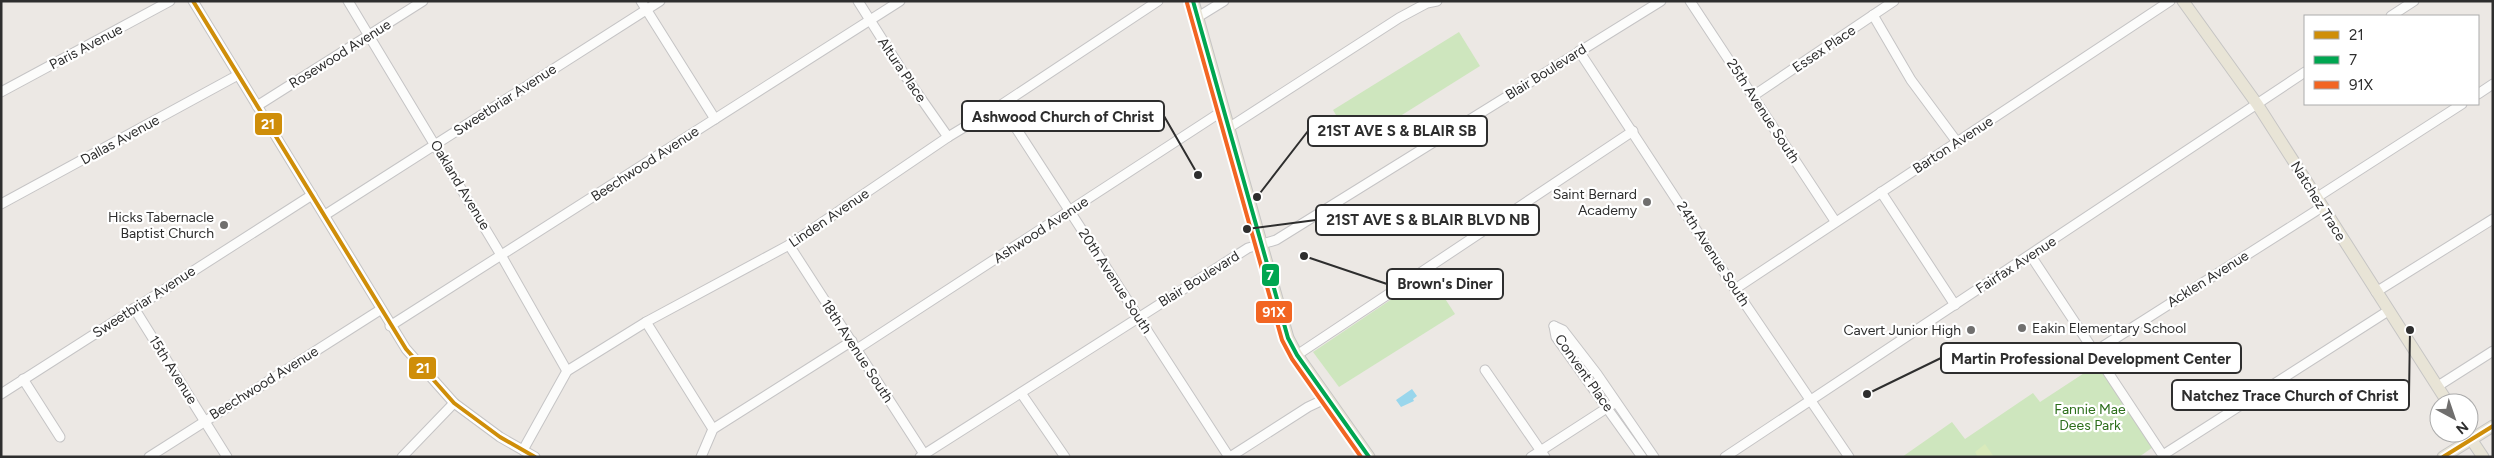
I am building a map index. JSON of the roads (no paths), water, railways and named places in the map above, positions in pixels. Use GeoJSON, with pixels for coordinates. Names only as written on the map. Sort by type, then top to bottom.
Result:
{"type":"FeatureCollection","features":[{"type":"Feature","properties":{"kind":"main road"},"geometry":{"type":"LineString","coordinates":[[1193,1],[1230,127],[1280,315],[1297,355],[1369,457]]}},
{"type":"Feature","properties":{"kind":"main road","name":"Natchez Trace"},"geometry":{"type":"LineString","coordinates":[[2183,1],[2257,104],[2442,393]]}},
{"type":"Feature","properties":{"kind":"main road"},"geometry":{"type":"LineString","coordinates":[[2479,432],[2493,426]]}},
{"type":"Feature","properties":{"kind":"main road"},"geometry":{"type":"LineString","coordinates":[[2442,457],[2460,443]]}},
{"type":"Feature","properties":{"kind":"main road"},"geometry":{"type":"LineString","coordinates":[[2474,443],[2483,457]]}},
{"type":"Feature","properties":{"kind":"street","name":"Paris Avenue"},"geometry":{"type":"LineString","coordinates":[[1,92],[170,1]]}},
{"type":"Feature","properties":{"kind":"street"},"geometry":{"type":"LineString","coordinates":[[193,1],[325,215],[380,310],[425,373],[454,403],[500,437],[535,457]]}},
{"type":"Feature","properties":{"kind":"street","name":"Oakland Avenue"},"geometry":{"type":"LineString","coordinates":[[348,1],[501,255],[567,371]]}},
{"type":"Feature","properties":{"kind":"street","name":"Rosewood Avenue"},"geometry":{"type":"LineString","coordinates":[[257,106],[423,1]]}},
{"type":"Feature","properties":{"kind":"street"},"geometry":{"type":"LineString","coordinates":[[641,1],[715,119]]}},
{"type":"Feature","properties":{"kind":"street","name":"Sweetbriar Avenue"},"geometry":{"type":"LineString","coordinates":[[325,215],[660,1]]}},
{"type":"Feature","properties":{"kind":"street","name":"Altura Place"},"geometry":{"type":"LineString","coordinates":[[858,1],[948,137]]}},
{"type":"Feature","properties":{"kind":"street","name":"Beechwood Avenue"},"geometry":{"type":"LineString","coordinates":[[390,326],[900,1]]}},
{"type":"Feature","properties":{"kind":"street","name":"Linden Avenue"},"geometry":{"type":"LineString","coordinates":[[523,450],[567,371],[646,322],[789,245],[948,137],[1002,105],[1158,1]]}},
{"type":"Feature","properties":{"kind":"street"},"geometry":{"type":"LineString","coordinates":[[1198,16],[1224,1]]}},
{"type":"Feature","properties":{"kind":"street"},"geometry":{"type":"LineString","coordinates":[[1230,127],[1399,18],[1427,3],[1437,1]]}},
{"type":"Feature","properties":{"kind":"street","name":"Blair Boulevard"},"geometry":{"type":"LineString","coordinates":[[924,456],[1248,248],[1276,240],[1580,51],[1650,4],[1660,1]]}},
{"type":"Feature","properties":{"kind":"street","name":"25th Avenue South"},"geometry":{"type":"LineString","coordinates":[[1690,1],[1836,222]]}},
{"type":"Feature","properties":{"kind":"street","name":"Essex Place"},"geometry":{"type":"LineString","coordinates":[[1753,96],[1894,1]]}},
{"type":"Feature","properties":{"kind":"street","name":"Barton Avenue"},"geometry":{"type":"LineString","coordinates":[[1736,289],[2170,1]]}},
{"type":"Feature","properties":{"kind":"street"},"geometry":{"type":"LineString","coordinates":[[2393,15],[2414,1]]}},
{"type":"Feature","properties":{"kind":"street"},"geometry":{"type":"LineString","coordinates":[[1873,15],[1912,80],[1957,142]]}},
{"type":"Feature","properties":{"kind":"street","name":"24th Avenue South"},"geometry":{"type":"LineString","coordinates":[[1580,51],[1736,289],[1850,457]]}},
{"type":"Feature","properties":{"kind":"street","name":"Fairfax Avenue"},"geometry":{"type":"LineString","coordinates":[[1725,457],[2031,256],[2304,73]]}},
{"type":"Feature","properties":{"kind":"street","name":"Dallas Avenue"},"geometry":{"type":"LineString","coordinates":[[1,204],[238,75]]}},
{"type":"Feature","properties":{"kind":"street"},"geometry":{"type":"LineString","coordinates":[[2479,93],[2493,84]]}},
{"type":"Feature","properties":{"kind":"street","name":"20th Avenue South"},"geometry":{"type":"LineString","coordinates":[[1002,105],[1069,212],[1230,457]]}},
{"type":"Feature","properties":{"kind":"street","name":"Acklen Avenue"},"geometry":{"type":"LineString","coordinates":[[2094,352],[2461,105]]}},
{"type":"Feature","properties":{"kind":"street","name":"Ashwood Avenue"},"geometry":{"type":"LineString","coordinates":[[713,429],[854,345],[1069,212],[1224,110]]}},
{"type":"Feature","properties":{"kind":"street"},"geometry":{"type":"LineString","coordinates":[[1297,355],[1633,131]]}},
{"type":"Feature","properties":{"kind":"street"},"geometry":{"type":"LineString","coordinates":[[1880,192],[1956,305]]}},
{"type":"Feature","properties":{"kind":"street","name":"Sweetbriar Avenue"},"geometry":{"type":"LineString","coordinates":[[1,394],[312,195]]}},
{"type":"Feature","properties":{"kind":"street"},"geometry":{"type":"LineString","coordinates":[[2376,292],[2493,219]]}},
{"type":"Feature","properties":{"kind":"street","name":"18th Avenue South"},"geometry":{"type":"LineString","coordinates":[[789,245],[924,456]]}},
{"type":"Feature","properties":{"kind":"street"},"geometry":{"type":"LineString","coordinates":[[2031,256],[2163,456],[2388,311]]}},
{"type":"Feature","properties":{"kind":"street","name":"15th Avenue"},"geometry":{"type":"LineString","coordinates":[[134,308],[227,457]]}},
{"type":"Feature","properties":{"kind":"street","name":"Beechwood Avenue"},"geometry":{"type":"LineString","coordinates":[[149,457],[380,310]]}},
{"type":"Feature","properties":{"kind":"street"},"geometry":{"type":"LineString","coordinates":[[646,322],[713,429],[701,457]]}},
{"type":"Feature","properties":{"kind":"street","name":"Convent Place"},"geometry":{"type":"LineString","coordinates":[[1642,457],[1556,337],[1554,326],[1563,330],[1654,457]]}},
{"type":"Feature","properties":{"kind":"street"},"geometry":{"type":"LineString","coordinates":[[2438,386],[2493,351]]}},
{"type":"Feature","properties":{"kind":"street"},"geometry":{"type":"LineString","coordinates":[[1485,370],[1543,453]]}},
{"type":"Feature","properties":{"kind":"street"},"geometry":{"type":"LineString","coordinates":[[24,380],[60,437]]}},
{"type":"Feature","properties":{"kind":"street"},"geometry":{"type":"LineString","coordinates":[[1022,393],[1065,457]]}},
{"type":"Feature","properties":{"kind":"street"},"geometry":{"type":"LineString","coordinates":[[1230,457],[1308,407],[1327,398]]}},
{"type":"Feature","properties":{"kind":"street"},"geometry":{"type":"LineString","coordinates":[[1531,457],[1543,453],[1616,402]]}},
{"type":"Feature","properties":{"kind":"street"},"geometry":{"type":"LineString","coordinates":[[402,457],[454,403]]}},
{"type":"Feature","properties":{"kind":"water"},"geometry":{"type":"Polygon","coordinates":[[[1412,389],[1417,396],[1413,399],[1414,401],[1401,407],[1396,400],[1412,389]]]}},
{"type":"Feature","properties":{"kind":"place","name":"Ashwood Church of Christ"},"geometry":{"type":"Point","coordinates":[1198,175]}},
{"type":"Feature","properties":{"kind":"place","name":"21ST AVE S & BLAIR SB"},"geometry":{"type":"Point","coordinates":[1257,197]}},
{"type":"Feature","properties":{"kind":"place","name":"Saint Bernard Academy"},"geometry":{"type":"Point","coordinates":[1647,202]}},
{"type":"Feature","properties":{"kind":"place","name":"Hicks Tabernacle Baptist Church"},"geometry":{"type":"Point","coordinates":[224,225]}},
{"type":"Feature","properties":{"kind":"place","name":"21ST AVE S & BLAIR BLVD NB"},"geometry":{"type":"Point","coordinates":[1247,229]}},
{"type":"Feature","properties":{"kind":"place","name":"Brown's Diner"},"geometry":{"type":"Point","coordinates":[1304,256]}},
{"type":"Feature","properties":{"kind":"place","name":"Eakin Elementary School"},"geometry":{"type":"Point","coordinates":[2022,328]}},
{"type":"Feature","properties":{"kind":"place","name":"Cavert Junior High"},"geometry":{"type":"Point","coordinates":[1971,330]}},
{"type":"Feature","properties":{"kind":"place","name":"Natchez Trace Church of Christ"},"geometry":{"type":"Point","coordinates":[2410,330]}},
{"type":"Feature","properties":{"kind":"place","name":"Martin Professional Development Center"},"geometry":{"type":"Point","coordinates":[1867,394]}},
{"type":"Feature","properties":{"kind":"park label","name":"Fannie Mae Dees Park"},"geometry":{"type":"Point","coordinates":[2090,418]}}]}
